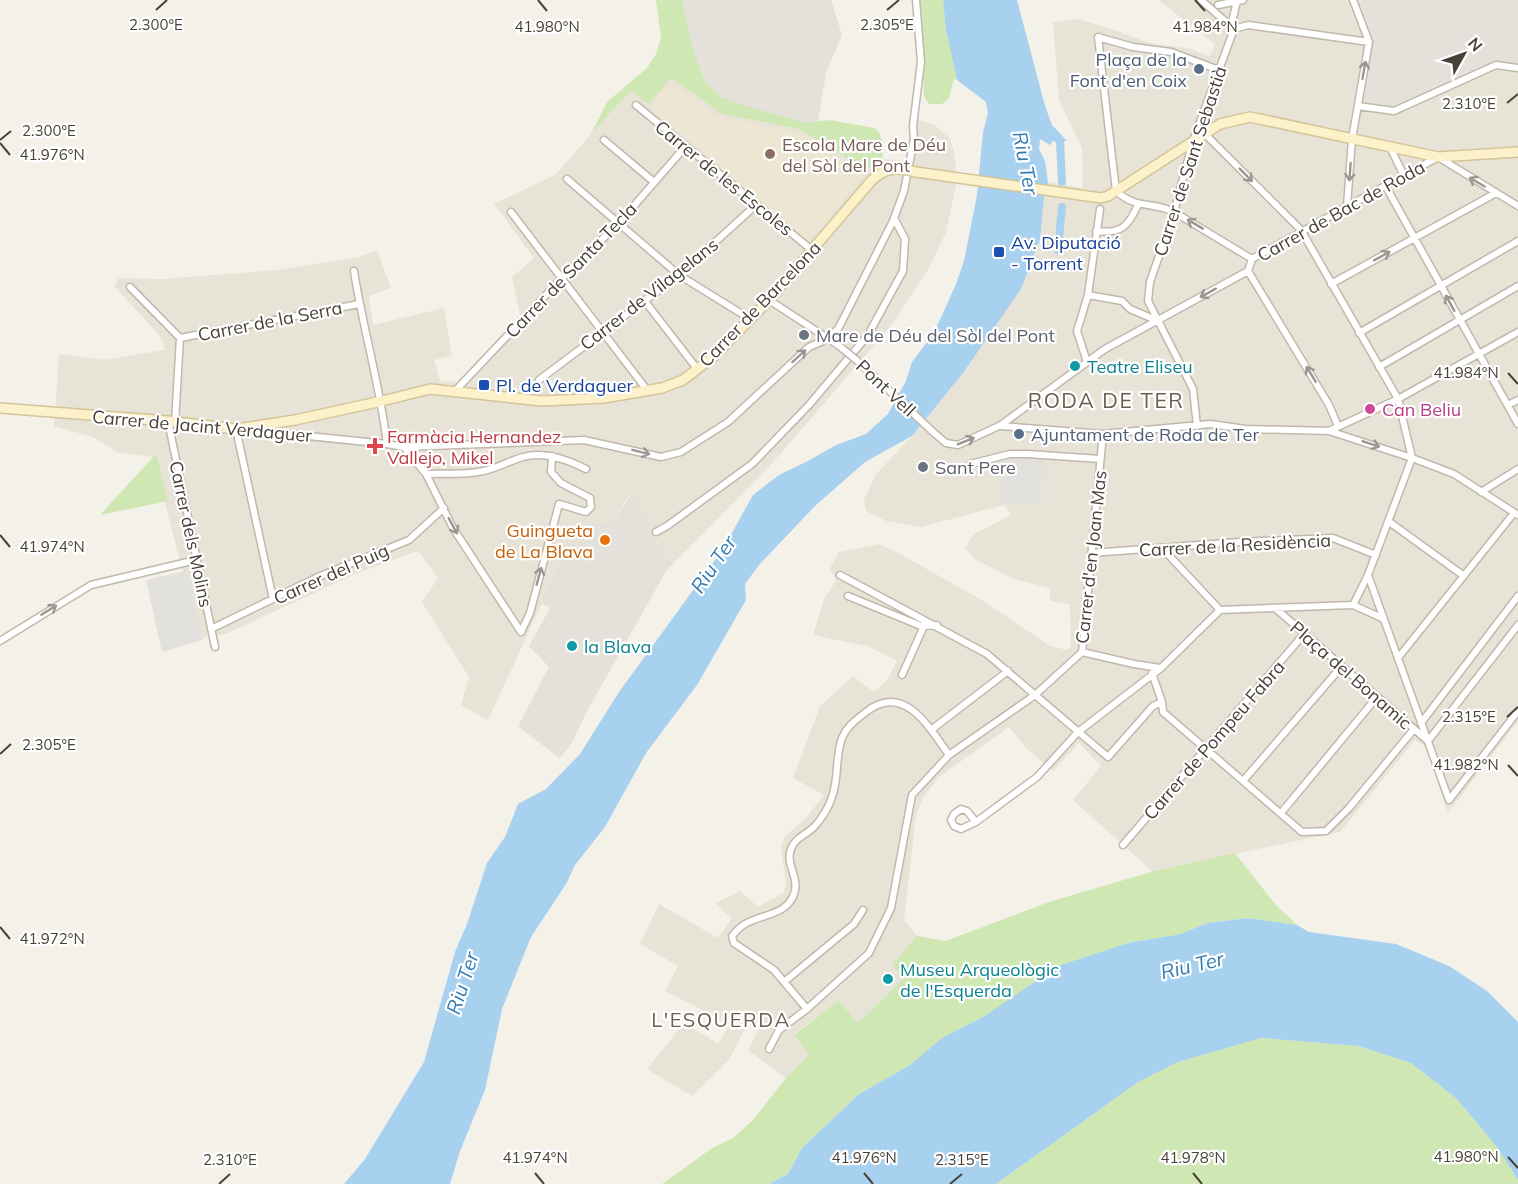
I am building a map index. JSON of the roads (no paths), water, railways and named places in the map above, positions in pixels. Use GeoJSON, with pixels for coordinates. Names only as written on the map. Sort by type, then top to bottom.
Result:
{"type":"FeatureCollection","features":[{"type":"Feature","properties":{"kind":"street"},"geometry":{"type":"LineString","coordinates":[[828,337],[838,329],[894,218],[904,191],[914,139],[913,126],[921,62],[915,0]]}},
{"type":"Feature","properties":{"kind":"street"},"geometry":{"type":"LineString","coordinates":[[1201,0],[1234,29],[1248,25],[1369,42]]}},
{"type":"Feature","properties":{"kind":"street"},"geometry":{"type":"LineString","coordinates":[[1347,206],[1352,139],[1369,42],[1353,0]]}},
{"type":"Feature","properties":{"kind":"street"},"geometry":{"type":"LineString","coordinates":[[1218,5],[1240,1]]}},
{"type":"Feature","properties":{"kind":"street","name":"Carrer de Sant Sebastià"},"geometry":{"type":"LineString","coordinates":[[1197,426],[1193,389],[1148,301],[1150,282],[1174,212],[1193,141],[1234,29],[1233,18],[1240,1]]}},
{"type":"Feature","properties":{"kind":"street"},"geometry":{"type":"LineString","coordinates":[[1220,70],[1171,51],[1133,47],[1098,37],[1116,191],[1138,205],[1166,208],[1252,259]]}},
{"type":"Feature","properties":{"kind":"street"},"geometry":{"type":"LineString","coordinates":[[1358,106],[1394,111],[1496,65],[1518,68]]}},
{"type":"Feature","properties":{"kind":"street","name":"Carrer de les Escoles"},"geometry":{"type":"LineString","coordinates":[[636,105],[813,250]]}},
{"type":"Feature","properties":{"kind":"street"},"geometry":{"type":"LineString","coordinates":[[1116,191],[1220,124],[1250,117],[1438,157],[1518,152]]}},
{"type":"Feature","properties":{"kind":"street"},"geometry":{"type":"LineString","coordinates":[[1205,134],[1301,230],[1398,399],[1412,458],[1368,575],[1353,605]]}},
{"type":"Feature","properties":{"kind":"street"},"geometry":{"type":"LineString","coordinates":[[604,140],[654,182]]}},
{"type":"Feature","properties":{"kind":"street","name":"Carrer de Santa Tecla"},"geometry":{"type":"LineString","coordinates":[[455,391],[562,278],[620,223],[685,147]]}},
{"type":"Feature","properties":{"kind":"street"},"geometry":{"type":"LineString","coordinates":[[1390,147],[1404,176]]}},
{"type":"Feature","properties":{"kind":"street"},"geometry":{"type":"LineString","coordinates":[[1438,157],[1518,206]]}},
{"type":"Feature","properties":{"kind":"street","name":"Carrer de Bac de Roda"},"geometry":{"type":"LineString","coordinates":[[1000,425],[1127,335],[1248,271],[1252,259],[1301,230],[1438,157]]}},
{"type":"Feature","properties":{"kind":"street","name":"Carrer de Barcelona"},"geometry":{"type":"LineString","coordinates":[[236,429],[295,420],[430,389],[542,401],[604,398],[662,388],[683,380],[698,370],[769,300],[879,173],[897,167],[916,172],[1094,198],[1108,196],[1116,191]]}},
{"type":"Feature","properties":{"kind":"street"},"geometry":{"type":"LineString","coordinates":[[567,179],[679,275],[750,319]]}},
{"type":"Feature","properties":{"kind":"street"},"geometry":{"type":"LineString","coordinates":[[1385,185],[1518,424]]}},
{"type":"Feature","properties":{"kind":"street"},"geometry":{"type":"LineString","coordinates":[[1331,284],[1496,193]]}},
{"type":"Feature","properties":{"kind":"street","name":"Carrer de Vilagelans"},"geometry":{"type":"LineString","coordinates":[[539,380],[679,275],[756,205]]}},
{"type":"Feature","properties":{"kind":"street"},"geometry":{"type":"LineString","coordinates":[[1096,231],[1113,233],[1122,228],[1130,220],[1138,205]]}},
{"type":"Feature","properties":{"kind":"street"},"geometry":{"type":"LineString","coordinates":[[1088,362],[1077,331],[1088,295],[1100,209]]}},
{"type":"Feature","properties":{"kind":"street"},"geometry":{"type":"LineString","coordinates":[[511,212],[647,390]]}},
{"type":"Feature","properties":{"kind":"street"},"geometry":{"type":"LineString","coordinates":[[656,532],[752,464],[809,405],[868,335],[903,271],[905,239],[894,218]]}},
{"type":"Feature","properties":{"kind":"street"},"geometry":{"type":"LineString","coordinates":[[1359,333],[1518,241]]}},
{"type":"Feature","properties":{"kind":"street"},"geometry":{"type":"LineString","coordinates":[[354,271],[359,304],[382,401],[387,444]]}},
{"type":"Feature","properties":{"kind":"street"},"geometry":{"type":"LineString","coordinates":[[1248,271],[1329,405],[1338,426]]}},
{"type":"Feature","properties":{"kind":"street"},"geometry":{"type":"LineString","coordinates":[[1379,367],[1518,286]]}},
{"type":"Feature","properties":{"kind":"street","name":"Carrer de la Serra"},"geometry":{"type":"LineString","coordinates":[[130,287],[180,338]]}},
{"type":"Feature","properties":{"kind":"street"},"geometry":{"type":"LineString","coordinates":[[1088,295],[1122,301],[1130,309],[1156,320]]}},
{"type":"Feature","properties":{"kind":"street"},"geometry":{"type":"LineString","coordinates":[[644,300],[698,370]]}},
{"type":"Feature","properties":{"kind":"street","name":"Pont Vell"},"geometry":{"type":"LineString","coordinates":[[769,300],[838,345],[946,443],[958,445],[1000,425]]}},
{"type":"Feature","properties":{"kind":"street","name":"Carrer de la Serra"},"geometry":{"type":"LineString","coordinates":[[180,338],[359,304]]}},
{"type":"Feature","properties":{"kind":"street"},"geometry":{"type":"LineString","coordinates":[[1329,431],[1398,399],[1518,332]]}},
{"type":"Feature","properties":{"kind":"street","name":"Carrer de Jacint Verdaguer"},"geometry":{"type":"LineString","coordinates":[[0,408],[171,422],[404,447],[584,440],[661,457],[681,452],[728,422],[809,347],[828,337]]}},
{"type":"Feature","properties":{"kind":"street","name":"Carrer de la Serra"},"geometry":{"type":"LineString","coordinates":[[171,422],[180,338]]}},
{"type":"Feature","properties":{"kind":"street"},"geometry":{"type":"LineString","coordinates":[[1508,405],[1518,400]]}},
{"type":"Feature","properties":{"kind":"street","name":"Carrer dels Molins"},"geometry":{"type":"LineString","coordinates":[[171,422],[195,560],[215,646]]}},
{"type":"Feature","properties":{"kind":"street"},"geometry":{"type":"LineString","coordinates":[[1000,425],[1103,434],[1210,424],[1246,429],[1329,431],[1454,474],[1516,514],[1398,658]]}},
{"type":"Feature","properties":{"kind":"street"},"geometry":{"type":"LineString","coordinates":[[236,429],[273,599]]}},
{"type":"Feature","properties":{"kind":"street","name":"Carrer d'en Joan Mas"},"geometry":{"type":"LineString","coordinates":[[769,1049],[779,1030],[807,1009],[869,953],[891,908],[912,795],[948,755],[1035,695],[1082,652],[1103,434]]}},
{"type":"Feature","properties":{"kind":"street"},"geometry":{"type":"LineString","coordinates":[[404,447],[426,474],[453,528],[521,632],[530,613],[559,504],[586,512],[591,507],[590,498],[561,483],[551,472],[552,456]]}},
{"type":"Feature","properties":{"kind":"street"},"geometry":{"type":"LineString","coordinates":[[970,464],[1010,454],[1100,459]]}},
{"type":"Feature","properties":{"kind":"street"},"geometry":{"type":"LineString","coordinates":[[426,474],[478,472],[497,468],[525,456],[552,456],[571,461],[586,469]]}},
{"type":"Feature","properties":{"kind":"street"},"geometry":{"type":"LineString","coordinates":[[1481,492],[1518,470]]}},
{"type":"Feature","properties":{"kind":"street","name":"Carrer del Puig"},"geometry":{"type":"LineString","coordinates":[[211,629],[318,577],[409,540],[444,508]]}},
{"type":"Feature","properties":{"kind":"street"},"geometry":{"type":"LineString","coordinates":[[1388,521],[1464,576]]}},
{"type":"Feature","properties":{"kind":"street","name":"Carrer de la Residència"},"geometry":{"type":"LineString","coordinates":[[1091,553],[1333,538],[1376,555]]}},
{"type":"Feature","properties":{"kind":"street"},"geometry":{"type":"LineString","coordinates":[[1162,548],[1220,610]]}},
{"type":"Feature","properties":{"kind":"street"},"geometry":{"type":"LineString","coordinates":[[0,641],[91,585],[195,560]]}},
{"type":"Feature","properties":{"kind":"street"},"geometry":{"type":"LineString","coordinates":[[840,575],[937,625],[987,654],[1108,757],[1153,706],[1162,702]]}},
{"type":"Feature","properties":{"kind":"street"},"geometry":{"type":"LineString","coordinates":[[1368,575],[1449,800],[1518,711]]}},
{"type":"Feature","properties":{"kind":"street"},"geometry":{"type":"LineString","coordinates":[[848,596],[924,626],[937,625]]}},
{"type":"Feature","properties":{"kind":"street"},"geometry":{"type":"LineString","coordinates":[[1421,723],[1518,596]]}},
{"type":"Feature","properties":{"kind":"street"},"geometry":{"type":"LineString","coordinates":[[976,822],[1038,777],[1078,732],[1161,668],[1220,610],[1353,605],[1384,618]]}},
{"type":"Feature","properties":{"kind":"street","name":"Plaça del Bonamic"},"geometry":{"type":"LineString","coordinates":[[1275,608],[1428,741]]}},
{"type":"Feature","properties":{"kind":"street"},"geometry":{"type":"LineString","coordinates":[[1428,741],[1518,625]]}},
{"type":"Feature","properties":{"kind":"street"},"geometry":{"type":"LineString","coordinates":[[902,675],[924,626]]}},
{"type":"Feature","properties":{"kind":"street","name":"Carrer de Pompeu Fabra"},"geometry":{"type":"LineString","coordinates":[[1123,845],[1304,634]]}},
{"type":"Feature","properties":{"kind":"street"},"geometry":{"type":"LineString","coordinates":[[1082,652],[1161,668]]}},
{"type":"Feature","properties":{"kind":"street"},"geometry":{"type":"LineString","coordinates":[[1243,781],[1342,666]]}},
{"type":"Feature","properties":{"kind":"street"},"geometry":{"type":"LineString","coordinates":[[931,730],[1008,671]]}},
{"type":"Feature","properties":{"kind":"street"},"geometry":{"type":"LineString","coordinates":[[1152,673],[1163,712],[1302,832],[1326,831],[1349,808],[1414,729]]}},
{"type":"Feature","properties":{"kind":"street"},"geometry":{"type":"LineString","coordinates":[[1281,813],[1377,697]]}},
{"type":"Feature","properties":{"kind":"street"},"geometry":{"type":"LineString","coordinates":[[807,1009],[774,970],[734,943],[732,936],[744,924],[782,909],[794,894],[796,884],[789,860],[790,850],[801,835],[814,827],[827,809],[833,795],[838,753],[843,736],[850,725],[876,704],[889,701],[903,702],[931,730],[948,755]]}},
{"type":"Feature","properties":{"kind":"street"},"geometry":{"type":"LineString","coordinates":[[784,982],[854,924],[863,910]]}},
{"type":"Feature","properties":{"kind":"water","name":"Riu Ter"},"geometry":{"type":"Polygon","coordinates":[[[943,0],[1017,0],[1045,106],[1052,125],[1067,141],[1053,141],[1050,145],[1040,139],[1039,149],[1045,161],[1048,182],[1044,196],[1040,239],[1021,289],[963,373],[912,436],[865,462],[815,506],[759,565],[745,584],[746,600],[697,685],[646,753],[605,827],[575,865],[566,884],[531,937],[502,1009],[485,1090],[460,1151],[450,1184],[344,1184],[365,1159],[424,1062],[455,952],[467,924],[487,863],[505,837],[518,804],[546,789],[580,754],[619,692],[723,549],[753,495],[779,475],[836,445],[866,434],[888,414],[906,381],[912,362],[934,333],[964,261],[977,195],[983,132],[988,113],[986,102],[957,80],[946,30],[943,0]]]}},
{"type":"Feature","properties":{"kind":"water","name":"Riu Ter"},"geometry":{"type":"Polygon","coordinates":[[[1248,918],[1297,925],[1309,932],[1396,944],[1449,966],[1487,991],[1518,1022],[1518,1180],[1496,1146],[1457,1099],[1411,1063],[1358,1046],[1261,1038],[1178,1062],[1138,1082],[996,1184],[769,1184],[788,1174],[802,1148],[859,1094],[910,1065],[942,1038],[985,1016],[1058,966],[1128,943],[1181,934],[1207,923],[1248,918]]]}},
{"type":"Feature","properties":{"kind":"waterway"},"geometry":{"type":"LineString","coordinates":[[1053,133],[1060,141],[1062,182]]}},
{"type":"Feature","properties":{"kind":"waterway"},"geometry":{"type":"LineString","coordinates":[[1058,250],[1062,207]]}},
{"type":"Feature","properties":{"kind":"place","name":"Plaça de la Font d'en Coix"},"geometry":{"type":"Point","coordinates":[1199,69]}},
{"type":"Feature","properties":{"kind":"place","name":"Escola Mare de Déu del Sòl del Pont"},"geometry":{"type":"Point","coordinates":[770,154]}},
{"type":"Feature","properties":{"kind":"place","name":"Av. Diputació - Torrent"},"geometry":{"type":"Point","coordinates":[999,252]}},
{"type":"Feature","properties":{"kind":"place","name":"Mare de Déu del Sòl del Pont"},"geometry":{"type":"Point","coordinates":[804,335]}},
{"type":"Feature","properties":{"kind":"place","name":"Teatre Eliseu"},"geometry":{"type":"Point","coordinates":[1075,366]}},
{"type":"Feature","properties":{"kind":"place","name":"Pl. de Verdaguer"},"geometry":{"type":"Point","coordinates":[484,385]}},
{"type":"Feature","properties":{"kind":"place","name":"Can Beliu"},"geometry":{"type":"Point","coordinates":[1370,409]}},
{"type":"Feature","properties":{"kind":"place","name":"Ajuntament de Roda de Ter"},"geometry":{"type":"Point","coordinates":[1019,434]}},
{"type":"Feature","properties":{"kind":"place","name":"Farmàcia Hernandez Vallejo, Mikel"},"geometry":{"type":"Point","coordinates":[375,446]}},
{"type":"Feature","properties":{"kind":"place","name":"Sant Pere"},"geometry":{"type":"Point","coordinates":[923,467]}},
{"type":"Feature","properties":{"kind":"place","name":"Guingueta de La Blava"},"geometry":{"type":"Point","coordinates":[605,540]}},
{"type":"Feature","properties":{"kind":"place","name":"la Blava"},"geometry":{"type":"Point","coordinates":[572,646]}},
{"type":"Feature","properties":{"kind":"place","name":"Museu Arqueològic de l'Esquerda"},"geometry":{"type":"Point","coordinates":[888,979]}},
{"type":"Feature","properties":{"kind":"district","name":"RODA DE TER"},"geometry":{"type":"Point","coordinates":[1106,400]}},
{"type":"Feature","properties":{"kind":"district","name":"L'ESQUERDA"},"geometry":{"type":"Point","coordinates":[721,1019]}}]}
